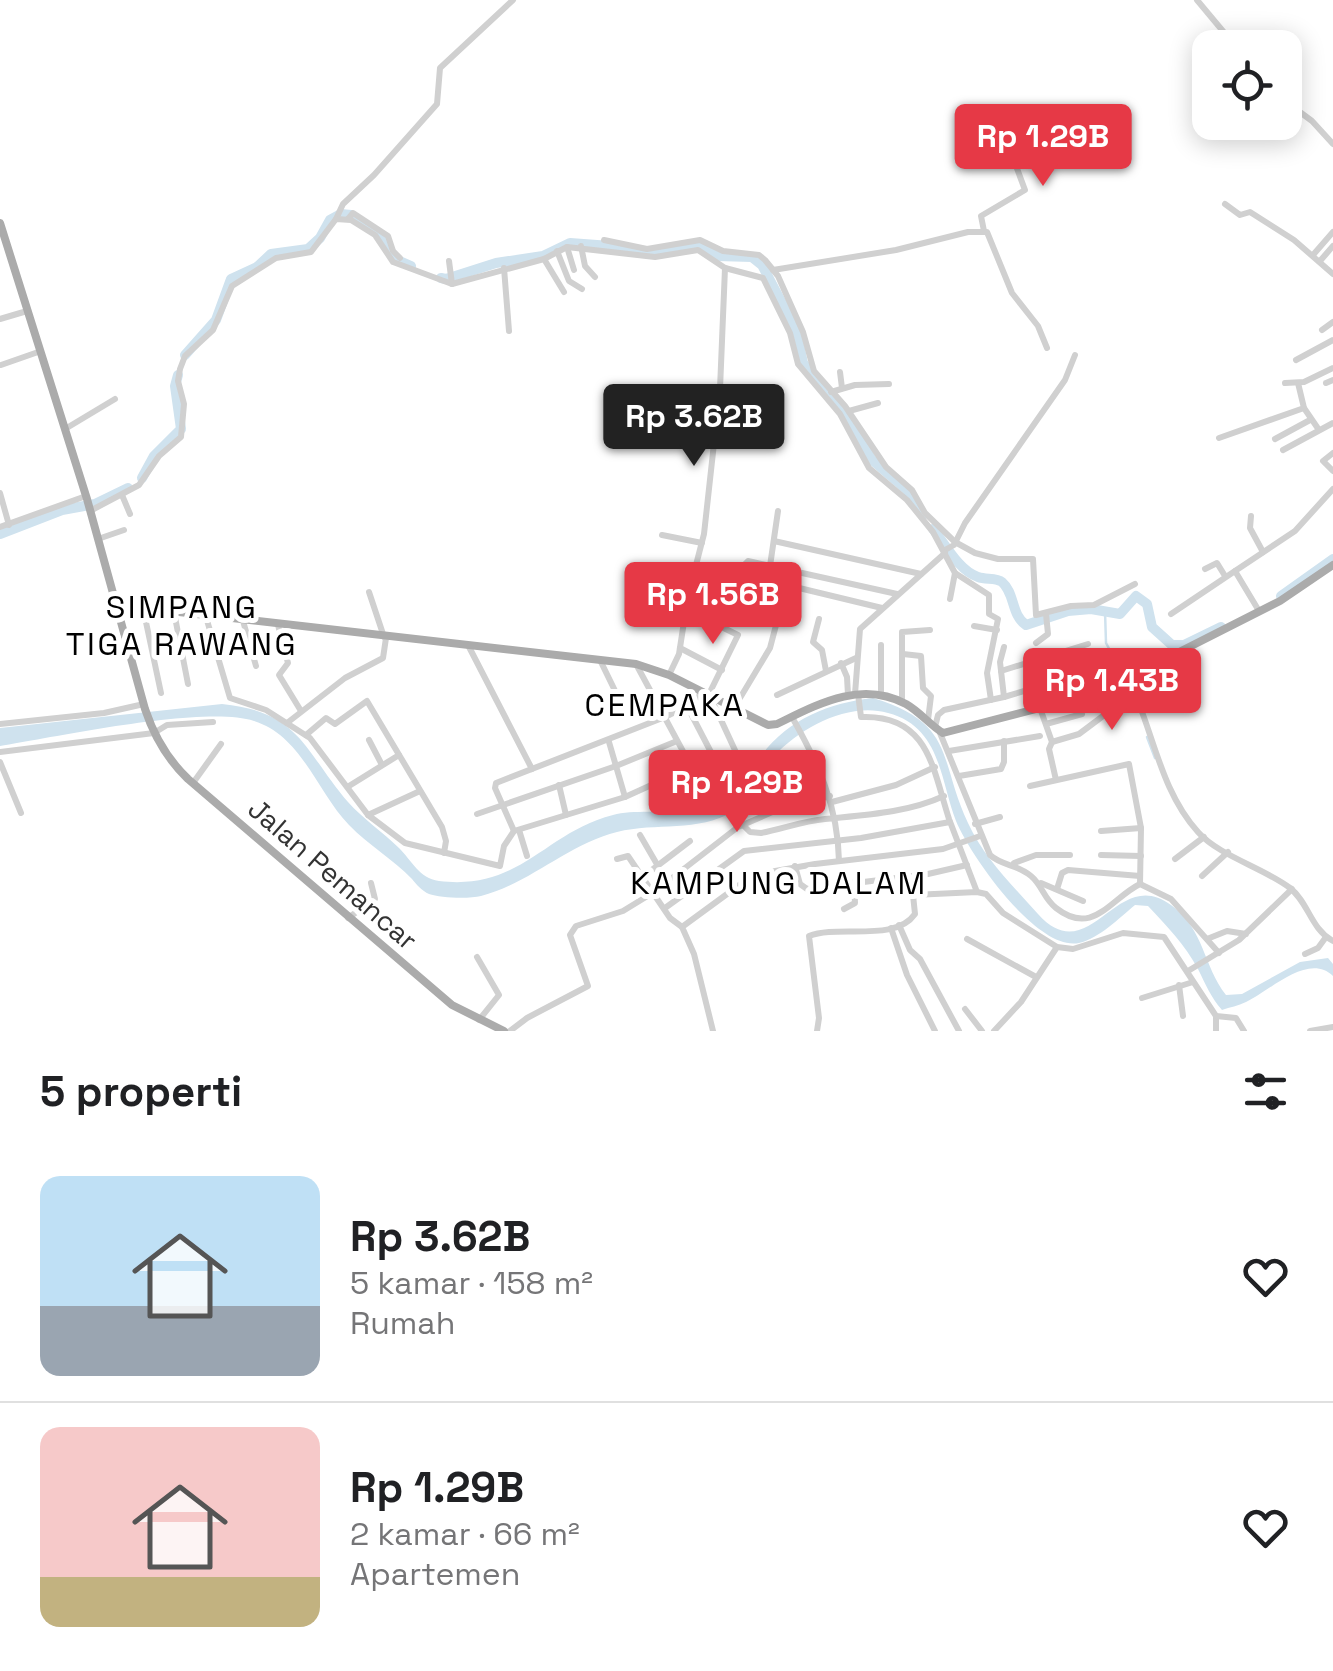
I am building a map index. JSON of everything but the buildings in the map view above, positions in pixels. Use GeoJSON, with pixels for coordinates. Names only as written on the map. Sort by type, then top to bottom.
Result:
{"type":"FeatureCollection","features":[{"type":"Feature","properties":{"kind":"main road","name":"Jalan Pemancar"},"geometry":{"type":"LineString","coordinates":[[0,222],[88,504],[144,706],[168,757],[193,783],[452,1005],[507,1031]]}},
{"type":"Feature","properties":{"kind":"main road"},"geometry":{"type":"LineString","coordinates":[[117,605],[636,664],[669,675],[768,724],[793,719],[818,704],[855,695],[881,695],[902,702],[934,727],[1040,708],[1128,678],[1333,565]]}},
{"type":"Feature","properties":{"kind":"street"},"geometry":{"type":"LineString","coordinates":[[0,493],[4,526],[122,495],[146,478],[159,456],[182,434],[180,369],[185,356],[213,330],[232,286],[270,260],[312,252],[339,209],[437,104],[443,64],[513,0]]}},
{"type":"Feature","properties":{"kind":"street"},"geometry":{"type":"LineString","coordinates":[[1197,0],[1222,30]]}},
{"type":"Feature","properties":{"kind":"street"},"geometry":{"type":"LineString","coordinates":[[1302,115],[1331,139]]}},
{"type":"Feature","properties":{"kind":"street"},"geometry":{"type":"LineString","coordinates":[[1006,139],[1025,190],[980,216],[1012,293],[1038,326],[1047,348]]}},
{"type":"Feature","properties":{"kind":"street"},"geometry":{"type":"LineString","coordinates":[[1225,204],[1240,215],[1250,212],[1333,274]]}},
{"type":"Feature","properties":{"kind":"street"},"geometry":{"type":"LineString","coordinates":[[336,219],[349,217],[353,212],[388,236],[400,258]]}},
{"type":"Feature","properties":{"kind":"street"},"geometry":{"type":"LineString","coordinates":[[349,217],[380,240],[391,261],[451,280],[544,259],[567,247],[580,246],[655,257],[698,250],[723,265],[763,278],[786,324],[798,364],[832,392],[869,468],[904,489],[949,548],[955,573],[950,600]]}},
{"type":"Feature","properties":{"kind":"street"},"geometry":{"type":"LineString","coordinates":[[773,270],[984,231]]}},
{"type":"Feature","properties":{"kind":"street"},"geometry":{"type":"LineString","coordinates":[[1316,258],[1333,232]]}},
{"type":"Feature","properties":{"kind":"street"},"geometry":{"type":"LineString","coordinates":[[604,240],[647,249],[700,240],[723,252],[758,255],[773,270],[802,332],[814,371],[949,548],[998,559],[1032,559],[1036,615],[1046,617],[1070,606],[1094,606],[1135,584]]}},
{"type":"Feature","properties":{"kind":"street"},"geometry":{"type":"LineString","coordinates":[[580,246],[586,266],[595,277]]}},
{"type":"Feature","properties":{"kind":"street"},"geometry":{"type":"LineString","coordinates":[[1316,258],[1333,246]]}},
{"type":"Feature","properties":{"kind":"street"},"geometry":{"type":"LineString","coordinates":[[567,247],[574,270]]}},
{"type":"Feature","properties":{"kind":"street"},"geometry":{"type":"LineString","coordinates":[[557,251],[569,281],[582,289]]}},
{"type":"Feature","properties":{"kind":"street"},"geometry":{"type":"LineString","coordinates":[[669,675],[680,648],[702,543],[720,389],[723,252]]}},
{"type":"Feature","properties":{"kind":"street"},"geometry":{"type":"LineString","coordinates":[[544,259],[564,292]]}},
{"type":"Feature","properties":{"kind":"street"},"geometry":{"type":"LineString","coordinates":[[449,262],[451,280]]}},
{"type":"Feature","properties":{"kind":"street"},"geometry":{"type":"LineString","coordinates":[[504,268],[509,332]]}},
{"type":"Feature","properties":{"kind":"street"},"geometry":{"type":"LineString","coordinates":[[0,319],[27,311]]}},
{"type":"Feature","properties":{"kind":"street"},"geometry":{"type":"LineString","coordinates":[[1322,330],[1332,325]]}},
{"type":"Feature","properties":{"kind":"street"},"geometry":{"type":"LineString","coordinates":[[1296,360],[1333,340]]}},
{"type":"Feature","properties":{"kind":"street"},"geometry":{"type":"LineString","coordinates":[[0,366],[41,352]]}},
{"type":"Feature","properties":{"kind":"street"},"geometry":{"type":"LineString","coordinates":[[855,695],[860,629],[949,548],[1065,380],[1074,355]]}},
{"type":"Feature","properties":{"kind":"street"},"geometry":{"type":"LineString","coordinates":[[1285,382],[1298,383],[1333,368]]}},
{"type":"Feature","properties":{"kind":"street"},"geometry":{"type":"LineString","coordinates":[[832,392],[840,372]]}},
{"type":"Feature","properties":{"kind":"street"},"geometry":{"type":"LineString","coordinates":[[1298,383],[1304,408],[1319,430]]}},
{"type":"Feature","properties":{"kind":"street"},"geometry":{"type":"LineString","coordinates":[[832,392],[889,384]]}},
{"type":"Feature","properties":{"kind":"street"},"geometry":{"type":"LineString","coordinates":[[65,428],[116,399]]}},
{"type":"Feature","properties":{"kind":"street"},"geometry":{"type":"LineString","coordinates":[[848,412],[878,402]]}},
{"type":"Feature","properties":{"kind":"street"},"geometry":{"type":"LineString","coordinates":[[1220,438],[1304,408]]}},
{"type":"Feature","properties":{"kind":"street"},"geometry":{"type":"LineString","coordinates":[[1275,440],[1310,420]]}},
{"type":"Feature","properties":{"kind":"street"},"geometry":{"type":"LineString","coordinates":[[1283,450],[1333,423]]}},
{"type":"Feature","properties":{"kind":"street"},"geometry":{"type":"LineString","coordinates":[[1333,453],[1323,461],[1333,471]]}},
{"type":"Feature","properties":{"kind":"street"},"geometry":{"type":"LineString","coordinates":[[1171,614],[1295,532],[1333,489]]}},
{"type":"Feature","properties":{"kind":"street"},"geometry":{"type":"LineString","coordinates":[[122,495],[130,514]]}},
{"type":"Feature","properties":{"kind":"street"},"geometry":{"type":"LineString","coordinates":[[770,566],[778,512]]}},
{"type":"Feature","properties":{"kind":"street"},"geometry":{"type":"LineString","coordinates":[[1252,516],[1250,528],[1263,552]]}},
{"type":"Feature","properties":{"kind":"street"},"geometry":{"type":"LineString","coordinates":[[98,538],[124,530]]}},
{"type":"Feature","properties":{"kind":"street"},"geometry":{"type":"LineString","coordinates":[[662,535],[702,543]]}},
{"type":"Feature","properties":{"kind":"street"},"geometry":{"type":"LineString","coordinates":[[774,541],[922,574]]}},
{"type":"Feature","properties":{"kind":"street"},"geometry":{"type":"LineString","coordinates":[[1205,569],[1216,562],[1226,576]]}},
{"type":"Feature","properties":{"kind":"street"},"geometry":{"type":"LineString","coordinates":[[717,624],[730,591],[738,587],[745,563],[897,594]]}},
{"type":"Feature","properties":{"kind":"street"},"geometry":{"type":"LineString","coordinates":[[1235,571],[1258,609]]}},
{"type":"Feature","properties":{"kind":"street"},"geometry":{"type":"LineString","coordinates":[[955,573],[989,595],[989,614],[998,618],[987,673],[991,700]]}},
{"type":"Feature","properties":{"kind":"street"},"geometry":{"type":"LineString","coordinates":[[795,587],[884,608]]}},
{"type":"Feature","properties":{"kind":"street"},"geometry":{"type":"LineString","coordinates":[[288,723],[300,710],[360,668],[383,658],[385,638],[369,592]]}},
{"type":"Feature","properties":{"kind":"street"},"geometry":{"type":"LineString","coordinates":[[143,608],[161,694]]}},
{"type":"Feature","properties":{"kind":"street"},"geometry":{"type":"LineString","coordinates":[[527,856],[494,788],[496,783],[610,742],[666,717],[706,693],[738,635],[686,610]]}},
{"type":"Feature","properties":{"kind":"street"},"geometry":{"type":"LineString","coordinates":[[734,708],[770,648],[780,610]]}},
{"type":"Feature","properties":{"kind":"street"},"geometry":{"type":"LineString","coordinates":[[174,612],[188,684]]}},
{"type":"Feature","properties":{"kind":"street"},"geometry":{"type":"LineString","coordinates":[[206,617],[230,698],[262,708],[306,735],[368,815],[405,842],[500,866],[504,846],[516,831],[625,797],[690,766]]}},
{"type":"Feature","properties":{"kind":"street"},"geometry":{"type":"LineString","coordinates":[[1036,643],[1048,634],[1046,617]]}},
{"type":"Feature","properties":{"kind":"street"},"geometry":{"type":"LineString","coordinates":[[244,620],[256,666]]}},
{"type":"Feature","properties":{"kind":"street"},"geometry":{"type":"LineString","coordinates":[[819,620],[813,642],[822,650],[826,671]]}},
{"type":"Feature","properties":{"kind":"street"},"geometry":{"type":"LineString","coordinates":[[278,625],[288,662],[279,675],[300,710]]}},
{"type":"Feature","properties":{"kind":"street"},"geometry":{"type":"LineString","coordinates":[[974,626],[997,630]]}},
{"type":"Feature","properties":{"kind":"street"},"geometry":{"type":"LineString","coordinates":[[902,702],[902,632],[930,630]]}},
{"type":"Feature","properties":{"kind":"street"},"geometry":{"type":"LineString","coordinates":[[1001,671],[1088,644]]}},
{"type":"Feature","properties":{"kind":"street"},"geometry":{"type":"LineString","coordinates":[[468,645],[532,768]]}},
{"type":"Feature","properties":{"kind":"street"},"geometry":{"type":"LineString","coordinates":[[881,645],[881,695]]}},
{"type":"Feature","properties":{"kind":"street"},"geometry":{"type":"LineString","coordinates":[[1004,647],[1000,655],[1004,697]]}},
{"type":"Feature","properties":{"kind":"street"},"geometry":{"type":"LineString","coordinates":[[680,648],[722,670]]}},
{"type":"Feature","properties":{"kind":"street"},"geometry":{"type":"LineString","coordinates":[[903,654],[921,656],[923,688],[930,696],[934,727],[959,776],[979,836],[996,861],[1014,863],[1036,856],[1070,855]]}},
{"type":"Feature","properties":{"kind":"street"},"geometry":{"type":"LineString","coordinates":[[777,695],[856,658]]}},
{"type":"Feature","properties":{"kind":"street"},"geometry":{"type":"LineString","coordinates":[[600,660],[621,702]]}},
{"type":"Feature","properties":{"kind":"street"},"geometry":{"type":"LineString","coordinates":[[636,664],[666,717],[705,802]]}},
{"type":"Feature","properties":{"kind":"street"},"geometry":{"type":"LineString","coordinates":[[842,664],[860,715],[882,718],[907,730],[925,747],[976,892]]}},
{"type":"Feature","properties":{"kind":"street"},"geometry":{"type":"LineString","coordinates":[[934,727],[944,710],[1089,672],[1116,707],[1089,728],[1052,742],[1048,750],[1056,780]]}},
{"type":"Feature","properties":{"kind":"street"},"geometry":{"type":"LineString","coordinates":[[1128,678],[1140,701],[1154,752],[1166,778],[1204,837],[1292,889],[1314,926],[1329,939],[1305,954]]}},
{"type":"Feature","properties":{"kind":"street"},"geometry":{"type":"LineString","coordinates":[[706,693],[740,761]]}},
{"type":"Feature","properties":{"kind":"street"},"geometry":{"type":"LineString","coordinates":[[306,735],[326,718],[336,723],[366,700],[442,827],[444,853]]}},
{"type":"Feature","properties":{"kind":"street"},"geometry":{"type":"LineString","coordinates":[[0,724],[144,706]]}},
{"type":"Feature","properties":{"kind":"street"},"geometry":{"type":"LineString","coordinates":[[687,706],[714,758],[729,800]]}},
{"type":"Feature","properties":{"kind":"street"},"geometry":{"type":"LineString","coordinates":[[1040,708],[1052,742]]}},
{"type":"Feature","properties":{"kind":"street"},"geometry":{"type":"LineString","coordinates":[[1046,724],[1082,714]]}},
{"type":"Feature","properties":{"kind":"street"},"geometry":{"type":"LineString","coordinates":[[793,719],[832,799],[839,861]]}},
{"type":"Feature","properties":{"kind":"street"},"geometry":{"type":"LineString","coordinates":[[0,752],[168,725],[213,722]]}},
{"type":"Feature","properties":{"kind":"street"},"geometry":{"type":"LineString","coordinates":[[948,751],[1040,736]]}},
{"type":"Feature","properties":{"kind":"street"},"geometry":{"type":"LineString","coordinates":[[368,740],[382,766]]}},
{"type":"Feature","properties":{"kind":"street"},"geometry":{"type":"LineString","coordinates":[[477,814],[677,741]]}},
{"type":"Feature","properties":{"kind":"street"},"geometry":{"type":"LineString","coordinates":[[959,776],[1001,769],[1004,741]]}},
{"type":"Feature","properties":{"kind":"street"},"geometry":{"type":"LineString","coordinates":[[610,742],[625,797]]}},
{"type":"Feature","properties":{"kind":"street"},"geometry":{"type":"LineString","coordinates":[[193,783],[221,744]]}},
{"type":"Feature","properties":{"kind":"street"},"geometry":{"type":"LineString","coordinates":[[349,786],[399,755]]}},
{"type":"Feature","properties":{"kind":"street"},"geometry":{"type":"LineString","coordinates":[[0,762],[21,813]]}},
{"type":"Feature","properties":{"kind":"street"},"geometry":{"type":"LineString","coordinates":[[1014,863],[1039,883],[1053,906],[1070,915],[1089,918],[1096,917],[1140,880],[1141,828],[1128,764],[1030,786]]}},
{"type":"Feature","properties":{"kind":"street"},"geometry":{"type":"LineString","coordinates":[[507,1031],[588,986],[570,935],[572,929],[623,911],[654,892],[740,826],[777,810],[896,785],[934,767]]}},
{"type":"Feature","properties":{"kind":"street"},"geometry":{"type":"LineString","coordinates":[[559,784],[566,815]]}},
{"type":"Feature","properties":{"kind":"street"},"geometry":{"type":"LineString","coordinates":[[368,815],[420,791]]}},
{"type":"Feature","properties":{"kind":"street"},"geometry":{"type":"LineString","coordinates":[[731,817],[750,832],[761,833],[904,808],[944,796]]}},
{"type":"Feature","properties":{"kind":"street"},"geometry":{"type":"LineString","coordinates":[[975,824],[1000,817]]}},
{"type":"Feature","properties":{"kind":"street"},"geometry":{"type":"LineString","coordinates":[[664,908],[744,852],[950,822]]}},
{"type":"Feature","properties":{"kind":"street"},"geometry":{"type":"LineString","coordinates":[[1100,831],[1141,828]]}},
{"type":"Feature","properties":{"kind":"street"},"geometry":{"type":"LineString","coordinates":[[640,835],[658,866]]}},
{"type":"Feature","properties":{"kind":"street"},"geometry":{"type":"LineString","coordinates":[[682,927],[753,875],[795,866],[943,850],[979,836]]}},
{"type":"Feature","properties":{"kind":"street"},"geometry":{"type":"LineString","coordinates":[[1175,860],[1204,837]]}},
{"type":"Feature","properties":{"kind":"street"},"geometry":{"type":"LineString","coordinates":[[644,876],[690,841]]}},
{"type":"Feature","properties":{"kind":"street"},"geometry":{"type":"LineString","coordinates":[[1202,876],[1228,852]]}},
{"type":"Feature","properties":{"kind":"street"},"geometry":{"type":"LineString","coordinates":[[617,859],[626,854],[682,927],[694,954],[714,1031]]}},
{"type":"Feature","properties":{"kind":"street"},"geometry":{"type":"LineString","coordinates":[[1101,856],[1141,856]]}},
{"type":"Feature","properties":{"kind":"street"},"geometry":{"type":"LineString","coordinates":[[795,866],[804,888],[928,874],[967,864]]}},
{"type":"Feature","properties":{"kind":"street"},"geometry":{"type":"LineString","coordinates":[[1057,889],[1062,874],[1068,870],[1140,880],[1172,899],[1207,938],[1215,956]]}},
{"type":"Feature","properties":{"kind":"street"},"geometry":{"type":"LineString","coordinates":[[844,909],[855,903],[854,882]]}},
{"type":"Feature","properties":{"kind":"street"},"geometry":{"type":"LineString","coordinates":[[348,918],[375,899],[370,883]]}},
{"type":"Feature","properties":{"kind":"street"},"geometry":{"type":"LineString","coordinates":[[1039,883],[1083,901]]}},
{"type":"Feature","properties":{"kind":"street"},"geometry":{"type":"LineString","coordinates":[[1190,970],[1246,934],[1292,889]]}},
{"type":"Feature","properties":{"kind":"street"},"geometry":{"type":"LineString","coordinates":[[817,1031],[819,1018],[808,937],[826,930],[869,932],[895,926],[915,917],[912,895],[976,892],[986,894],[1002,913],[1057,947],[1073,949],[1122,933],[1157,935],[1170,942],[1216,1016],[1216,1031]]}},
{"type":"Feature","properties":{"kind":"street"},"geometry":{"type":"LineString","coordinates":[[895,926],[907,975],[935,1031]]}},
{"type":"Feature","properties":{"kind":"street"},"geometry":{"type":"LineString","coordinates":[[895,926],[920,960],[959,1031]]}},
{"type":"Feature","properties":{"kind":"street"},"geometry":{"type":"LineString","coordinates":[[1207,938],[1227,931],[1246,934]]}},
{"type":"Feature","properties":{"kind":"street"},"geometry":{"type":"LineString","coordinates":[[966,939],[1036,977]]}},
{"type":"Feature","properties":{"kind":"street"},"geometry":{"type":"LineString","coordinates":[[994,1031],[1016,1008],[1057,947]]}},
{"type":"Feature","properties":{"kind":"street"},"geometry":{"type":"LineString","coordinates":[[477,957],[499,995],[478,1020]]}},
{"type":"Feature","properties":{"kind":"street"},"geometry":{"type":"LineString","coordinates":[[1142,998],[1193,982]]}},
{"type":"Feature","properties":{"kind":"street"},"geometry":{"type":"LineString","coordinates":[[1179,985],[1184,1016]]}},
{"type":"Feature","properties":{"kind":"street"},"geometry":{"type":"LineString","coordinates":[[965,1009],[982,1031]]}},
{"type":"Feature","properties":{"kind":"street"},"geometry":{"type":"LineString","coordinates":[[1216,1016],[1236,1018],[1244,1031]]}},
{"type":"Feature","properties":{"kind":"street"},"geometry":{"type":"LineString","coordinates":[[1310,1031],[1333,1027]]}},
{"type":"Feature","properties":{"kind":"water"},"geometry":{"type":"Polygon","coordinates":[[[873,698],[900,708],[932,732],[982,848],[1038,914],[1056,929],[1073,931],[1088,926],[1134,897],[1152,896],[1171,905],[1191,926],[1226,995],[1242,994],[1300,962],[1328,958],[1333,964],[1333,976],[1312,968],[1301,971],[1246,1002],[1222,1010],[1187,952],[1148,906],[1135,905],[1102,932],[1079,943],[1062,942],[1044,933],[1007,898],[975,856],[956,821],[929,743],[905,720],[873,710],[842,714],[798,736],[774,756],[741,806],[720,818],[691,825],[617,832],[582,845],[516,883],[469,898],[434,895],[422,889],[349,825],[285,739],[254,721],[231,717],[167,720],[0,746],[0,728],[222,704],[248,708],[285,725],[298,737],[348,802],[421,873],[439,881],[467,882],[512,869],[589,823],[613,815],[692,812],[721,806],[741,790],[757,761],[784,732],[825,709],[873,698]]]}},
{"type":"Feature","properties":{"kind":"waterway"},"geometry":{"type":"LineString","coordinates":[[185,355],[216,320],[231,279],[257,267],[271,254],[308,249],[330,220],[341,214],[351,215],[382,236],[395,259],[411,266]]}},
{"type":"Feature","properties":{"kind":"waterway"},"geometry":{"type":"LineString","coordinates":[[441,278],[496,263],[543,256],[570,243],[624,247],[644,253],[699,246],[717,256],[752,257],[762,265],[796,330],[803,363],[855,426],[871,459],[907,490],[923,515]]}},
{"type":"Feature","properties":{"kind":"waterway"},"geometry":{"type":"LineString","coordinates":[[142,478],[154,456],[181,429],[175,386],[178,375]]}},
{"type":"Feature","properties":{"kind":"waterway"},"geometry":{"type":"LineString","coordinates":[[0,534],[62,510],[95,504],[128,488]]}},
{"type":"Feature","properties":{"kind":"waterway"},"geometry":{"type":"LineString","coordinates":[[933,529],[971,574],[1002,582],[1026,625],[1068,611],[1091,609],[1120,614],[1136,596],[1147,604],[1152,627],[1172,645],[1184,645],[1221,627]]}},
{"type":"Feature","properties":{"kind":"waterway"},"geometry":{"type":"LineString","coordinates":[[1281,596],[1333,559]]}},
{"type":"Feature","properties":{"kind":"waterway"},"geometry":{"type":"LineString","coordinates":[[1105,611],[1106,643],[1124,676]]}},
{"type":"Feature","properties":{"kind":"waterway"},"geometry":{"type":"LineString","coordinates":[[1147,737],[1155,758]]}},
{"type":"Feature","properties":{"kind":"district","name":"SIMPANG TIGA RAWANG"},"geometry":{"type":"Point","coordinates":[182,626]}},
{"type":"Feature","properties":{"kind":"district","name":"CEMPAKA"},"geometry":{"type":"Point","coordinates":[665,705]}},
{"type":"Feature","properties":{"kind":"district","name":"KAMPUNG DALAM"},"geometry":{"type":"Point","coordinates":[779,883]}}]}
